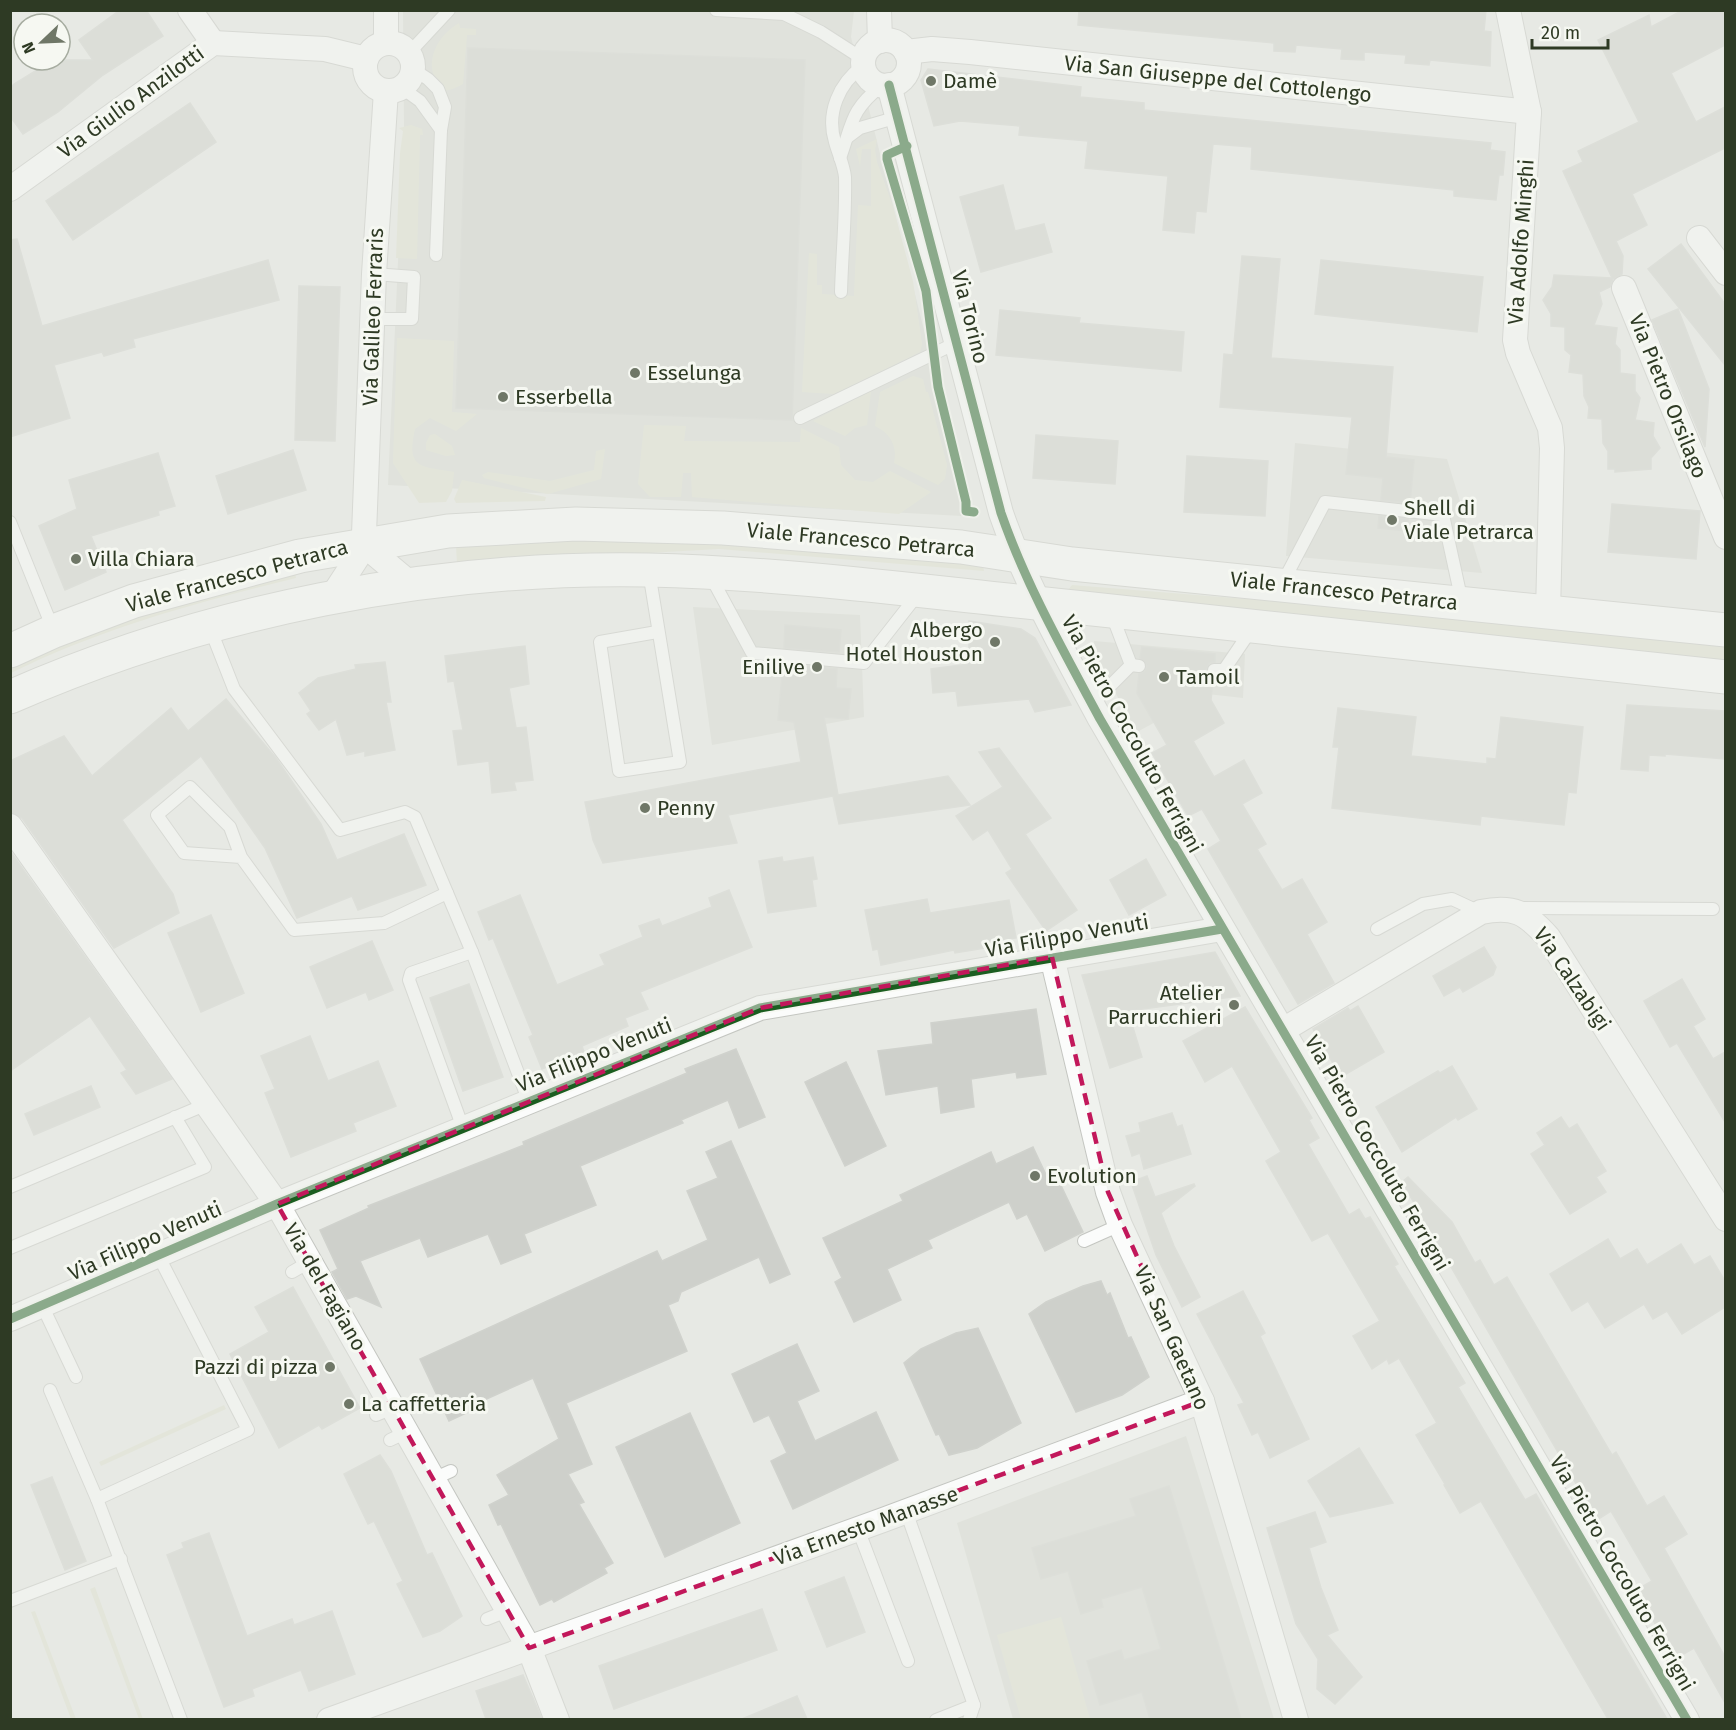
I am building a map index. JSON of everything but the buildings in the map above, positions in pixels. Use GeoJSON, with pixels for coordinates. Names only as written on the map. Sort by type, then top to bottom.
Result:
{"type":"FeatureCollection","features":[{"type":"Feature","properties":{"kind":"main road","name":"Viale Francesco Petrarca"},"geometry":{"type":"LineString","coordinates":[[10,651],[54,630],[166,591],[278,561],[363,544],[455,531],[613,524],[782,532],[961,547],[1016,556],[1280,586],[1725,630]]}},
{"type":"Feature","properties":{"kind":"main road","name":"Viale Francesco Petrarca"},"geometry":{"type":"LineString","coordinates":[[10,697],[117,655],[210,627],[331,598],[412,585],[555,573],[648,570],[710,573],[1039,603],[1255,625],[1530,658],[1725,677]]}},
{"type":"Feature","properties":{"kind":"street"},"geometry":{"type":"LineString","coordinates":[[190,10],[213,43]]}},
{"type":"Feature","properties":{"kind":"street"},"geometry":{"type":"LineString","coordinates":[[386,10],[386,43]]}},
{"type":"Feature","properties":{"kind":"street"},"geometry":{"type":"LineString","coordinates":[[879,10],[880,40]]}},
{"type":"Feature","properties":{"kind":"street","name":"Via Adolfo Minghi"},"geometry":{"type":"LineString","coordinates":[[1508,10],[1529,112],[1525,208],[1514,326],[1518,353],[1550,428],[1552,448],[1548,613]]}},
{"type":"Feature","properties":{"kind":"street"},"geometry":{"type":"LineString","coordinates":[[880,40],[895,42],[906,52],[909,59],[902,79],[886,85],[870,79],[863,62],[869,47],[880,40]]}},
{"type":"Feature","properties":{"kind":"street","name":"Via Giulio Anzilotti"},"geometry":{"type":"LineString","coordinates":[[12,184],[213,43],[325,49],[366,59]]}},
{"type":"Feature","properties":{"kind":"street"},"geometry":{"type":"LineString","coordinates":[[386,43],[400,45],[403,75],[369,80],[366,59],[375,47],[386,43]]}},
{"type":"Feature","properties":{"kind":"street","name":"Via San Giuseppe del Cottolengo"},"geometry":{"type":"LineString","coordinates":[[906,52],[932,49],[960,51],[1529,112]]}},
{"type":"Feature","properties":{"kind":"street","name":"Via Galileo Ferraris"},"geometry":{"type":"LineString","coordinates":[[363,544],[374,274],[403,75]]}},
{"type":"Feature","properties":{"kind":"street","name":"Via Torino"},"geometry":{"type":"LineString","coordinates":[[886,85],[898,117],[995,491],[1016,556],[1039,603]]}},
{"type":"Feature","properties":{"kind":"street"},"geometry":{"type":"LineString","coordinates":[[1699,238],[1725,273]]}},
{"type":"Feature","properties":{"kind":"street","name":"Via Pietro Orsilago"},"geometry":{"type":"LineString","coordinates":[[1624,288],[1725,537]]}},
{"type":"Feature","properties":{"kind":"street"},"geometry":{"type":"LineString","coordinates":[[331,598],[357,558],[363,544],[412,585]]}},
{"type":"Feature","properties":{"kind":"street","name":"Via Pietro Coccoluto Ferrigni"},"geometry":{"type":"LineString","coordinates":[[1039,603],[1092,704],[1283,1030],[1535,1476],[1687,1719]]}},
{"type":"Feature","properties":{"kind":"street","name":"Via del Fagiano"},"geometry":{"type":"LineString","coordinates":[[10,826],[276,1204],[301,1266],[398,1436],[442,1475],[497,1615],[529,1647],[557,1719]]}},
{"type":"Feature","properties":{"kind":"street"},"geometry":{"type":"LineString","coordinates":[[1283,1030],[1490,910]]}},
{"type":"Feature","properties":{"kind":"street","name":"Via Calzabigi"},"geometry":{"type":"LineString","coordinates":[[1490,910],[1518,912],[1533,920],[1548,937],[1725,1219]]}},
{"type":"Feature","properties":{"kind":"street","name":"Via Filippo Venuti"},"geometry":{"type":"LineString","coordinates":[[10,1319],[276,1204],[760,1008],[1222,929]]}},
{"type":"Feature","properties":{"kind":"street","name":"Via San Gaetano"},"geometry":{"type":"LineString","coordinates":[[1052,957],[1099,1161],[1120,1225],[1202,1401],[1296,1719]]}},
{"type":"Feature","properties":{"kind":"street","name":"Via Ernesto Manasse"},"geometry":{"type":"LineString","coordinates":[[529,1647],[858,1529],[1202,1401]]}},
{"type":"Feature","properties":{"kind":"street"},"geometry":{"type":"LineString","coordinates":[[329,1719],[529,1647]]}},
{"type":"Feature","properties":{"kind":"lane"},"geometry":{"type":"LineString","coordinates":[[403,75],[449,10]]}},
{"type":"Feature","properties":{"kind":"lane"},"geometry":{"type":"LineString","coordinates":[[716,10],[784,14],[821,32],[863,62],[847,81],[834,106],[831,125],[845,175],[841,292]]}},
{"type":"Feature","properties":{"kind":"lane"},"geometry":{"type":"LineString","coordinates":[[403,75],[441,130]]}},
{"type":"Feature","properties":{"kind":"lane"},"geometry":{"type":"LineString","coordinates":[[403,75],[428,79],[438,89],[445,107],[441,130],[436,255]]}},
{"type":"Feature","properties":{"kind":"lane"},"geometry":{"type":"LineString","coordinates":[[840,158],[854,113],[861,102],[886,85]]}},
{"type":"Feature","properties":{"kind":"lane"},"geometry":{"type":"LineString","coordinates":[[848,137],[860,128],[898,117]]}},
{"type":"Feature","properties":{"kind":"lane"},"geometry":{"type":"LineString","coordinates":[[372,319],[412,319],[414,277],[374,274]]}},
{"type":"Feature","properties":{"kind":"lane"},"geometry":{"type":"LineString","coordinates":[[800,418],[958,342]]}},
{"type":"Feature","properties":{"kind":"lane"},"geometry":{"type":"LineString","coordinates":[[1280,586],[1325,502],[1443,515],[1462,604]]}},
{"type":"Feature","properties":{"kind":"lane"},"geometry":{"type":"LineString","coordinates":[[10,522],[54,630]]}},
{"type":"Feature","properties":{"kind":"lane"},"geometry":{"type":"LineString","coordinates":[[648,570],[680,762],[619,771],[600,642],[657,632]]}},
{"type":"Feature","properties":{"kind":"lane"},"geometry":{"type":"LineString","coordinates":[[710,573],[752,653],[864,663],[919,592]]}},
{"type":"Feature","properties":{"kind":"lane"},"geometry":{"type":"LineString","coordinates":[[1092,704],[1135,665],[1110,611]]}},
{"type":"Feature","properties":{"kind":"lane"},"geometry":{"type":"LineString","coordinates":[[1214,670],[1224,670],[1255,625]]}},
{"type":"Feature","properties":{"kind":"lane"},"geometry":{"type":"LineString","coordinates":[[210,627],[234,689],[340,830],[411,813],[472,952],[529,1102]]}},
{"type":"Feature","properties":{"kind":"lane"},"geometry":{"type":"LineString","coordinates":[[241,858],[184,852],[157,815],[190,787],[230,827],[241,858],[294,930],[384,923],[447,893]]}},
{"type":"Feature","properties":{"kind":"lane"},"geometry":{"type":"LineString","coordinates":[[1377,929],[1423,904],[1452,899],[1490,910],[1713,909]]}},
{"type":"Feature","properties":{"kind":"lane"},"geometry":{"type":"LineString","coordinates":[[462,1128],[409,980],[411,973],[472,952]]}},
{"type":"Feature","properties":{"kind":"lane"},"geometry":{"type":"LineString","coordinates":[[10,1186],[207,1104]]}},
{"type":"Feature","properties":{"kind":"lane"},"geometry":{"type":"LineString","coordinates":[[10,1248],[205,1167],[175,1118]]}},
{"type":"Feature","properties":{"kind":"lane"},"geometry":{"type":"LineString","coordinates":[[1084,1241],[1120,1225]]}},
{"type":"Feature","properties":{"kind":"lane"},"geometry":{"type":"LineString","coordinates":[[97,1499],[248,1430],[158,1255]]}},
{"type":"Feature","properties":{"kind":"lane"},"geometry":{"type":"LineString","coordinates":[[42,1305],[76,1377]]}},
{"type":"Feature","properties":{"kind":"lane"},"geometry":{"type":"LineString","coordinates":[[50,1390],[121,1559],[181,1719]]}},
{"type":"Feature","properties":{"kind":"lane"},"geometry":{"type":"LineString","coordinates":[[906,1511],[974,1706],[969,1719]]}},
{"type":"Feature","properties":{"kind":"lane"},"geometry":{"type":"LineString","coordinates":[[858,1529],[908,1661]]}},
{"type":"Feature","properties":{"kind":"lane"},"geometry":{"type":"LineString","coordinates":[[10,1601],[121,1559]]}},
{"type":"Feature","properties":{"kind":"lane"},"geometry":{"type":"LineString","coordinates":[[936,1719],[974,1706]]}},
{"type":"Feature","properties":{"kind":"highlighted area"},"geometry":{"type":"Polygon","coordinates":[[[1052,957],[1108,1192],[1202,1401],[529,1648],[277,1204],[760,1008],[1052,957]]]}},
{"type":"Feature","properties":{"kind":"shaded area"},"geometry":{"type":"Polygon","coordinates":[[[403,11],[854,11],[851,37],[967,503],[962,516],[388,485],[404,127],[403,11]]]}},
{"type":"Feature","properties":{"kind":"shaded area"},"geometry":{"type":"Polygon","coordinates":[[[1295,443],[1447,459],[1482,573],[1286,556],[1295,443]]]}},
{"type":"Feature","properties":{"kind":"shaded area"},"geometry":{"type":"Polygon","coordinates":[[[693,607],[860,615],[864,717],[712,745],[693,607]]]}},
{"type":"Feature","properties":{"kind":"shaded area"},"geometry":{"type":"Polygon","coordinates":[[[1094,641],[1245,654],[1243,698],[1207,694],[1137,732],[1095,656],[1094,641]]]}},
{"type":"Feature","properties":{"kind":"shaded area"},"geometry":{"type":"Polygon","coordinates":[[[1186,1436],[1274,1719],[1013,1719],[957,1523],[1186,1436]]]}},
{"type":"Feature","properties":{"kind":"green space"},"geometry":{"type":"Polygon","coordinates":[[[459,23],[460,28],[476,29],[476,35],[467,35],[463,84],[445,90],[434,75],[433,58],[439,42],[451,28],[459,23]]]}},
{"type":"Feature","properties":{"kind":"green space"},"geometry":{"type":"Polygon","coordinates":[[[411,125],[422,129],[423,135],[420,135],[417,259],[396,258],[403,131],[399,128],[411,125]]]}},
{"type":"Feature","properties":{"kind":"green space"},"geometry":{"type":"Polygon","coordinates":[[[877,139],[875,150],[877,162],[893,207],[913,281],[922,344],[920,352],[834,394],[802,392],[809,253],[817,254],[817,285],[822,285],[822,294],[854,296],[858,205],[871,206],[871,149],[862,149],[860,166],[856,149],[877,139]]]}},
{"type":"Feature","properties":{"kind":"green space"},"geometry":{"type":"Polygon","coordinates":[[[397,338],[454,341],[452,412],[477,414],[456,431],[430,418],[415,429],[414,459],[424,466],[454,472],[452,491],[446,502],[419,503],[393,463],[397,338]]]}},
{"type":"Feature","properties":{"kind":"green space"},"geometry":{"type":"Polygon","coordinates":[[[913,376],[923,379],[926,392],[928,392],[947,465],[945,479],[938,485],[894,463],[895,451],[892,441],[885,432],[875,426],[880,392],[913,376]]]}},
{"type":"Feature","properties":{"kind":"green space"},"geometry":{"type":"Polygon","coordinates":[[[871,391],[867,425],[855,428],[845,436],[813,421],[871,391]]]}},
{"type":"Feature","properties":{"kind":"green space"},"geometry":{"type":"Polygon","coordinates":[[[644,425],[686,426],[684,441],[800,442],[801,428],[839,447],[841,465],[855,480],[873,482],[890,471],[931,492],[899,514],[692,497],[691,473],[683,473],[681,497],[650,497],[638,484],[644,425]]]}},
{"type":"Feature","properties":{"kind":"green space"},"geometry":{"type":"Polygon","coordinates":[[[435,434],[452,446],[455,455],[446,456],[426,450],[426,443],[430,435],[435,434]]]}},
{"type":"Feature","properties":{"kind":"green space"},"geometry":{"type":"Polygon","coordinates":[[[605,449],[601,479],[548,494],[484,478],[482,475],[488,472],[550,481],[594,470],[596,451],[605,449]]]}},
{"type":"Feature","properties":{"kind":"green space"},"geometry":{"type":"Polygon","coordinates":[[[462,480],[546,497],[545,501],[456,503],[454,499],[462,480]]]}},
{"type":"Feature","properties":{"kind":"green space"},"geometry":{"type":"Polygon","coordinates":[[[561,538],[719,542],[983,565],[984,571],[719,549],[457,564],[456,546],[561,538]]]}},
{"type":"Feature","properties":{"kind":"green space"},"geometry":{"type":"Polygon","coordinates":[[[295,572],[296,578],[115,629],[11,673],[11,665],[129,617],[295,572]]]}},
{"type":"Feature","properties":{"kind":"green space"},"geometry":{"type":"Polygon","coordinates":[[[1072,585],[1385,610],[1725,643],[1725,660],[1420,630],[1068,590],[1072,585]]]}},
{"type":"Feature","properties":{"kind":"green space"},"geometry":{"type":"Polygon","coordinates":[[[224,1405],[226,1409],[101,1466],[99,1462],[224,1405]]]}},
{"type":"Feature","properties":{"kind":"green space"},"geometry":{"type":"Polygon","coordinates":[[[95,1587],[143,1719],[139,1719],[90,1589],[95,1587]]]}},
{"type":"Feature","properties":{"kind":"green space"},"geometry":{"type":"Polygon","coordinates":[[[35,1611],[76,1719],[71,1719],[31,1612],[35,1611]]]}},
{"type":"Feature","properties":{"kind":"green space"},"geometry":{"type":"Polygon","coordinates":[[[1061,1617],[1090,1719],[1021,1719],[997,1635],[1061,1617]]]}},
{"type":"Feature","properties":{"kind":"cycle path"},"geometry":{"type":"LineString","coordinates":[[889,85],[1001,513],[1034,592],[1100,719],[1687,1720]]}},
{"type":"Feature","properties":{"kind":"cycle path"},"geometry":{"type":"LineString","coordinates":[[907,146],[887,155],[887,159],[926,291],[938,387],[966,502],[966,511],[974,512]]}},
{"type":"Feature","properties":{"kind":"cycle path"},"geometry":{"type":"LineString","coordinates":[[10,1319],[277,1204],[760,1008],[1222,929]]}},
{"type":"Feature","properties":{"kind":"place","name":"Damè"},"geometry":{"type":"Point","coordinates":[931,81]}},
{"type":"Feature","properties":{"kind":"place","name":"Esselunga"},"geometry":{"type":"Point","coordinates":[635,373]}},
{"type":"Feature","properties":{"kind":"place","name":"Esserbella"},"geometry":{"type":"Point","coordinates":[503,397]}},
{"type":"Feature","properties":{"kind":"place","name":"Shell di Viale Petrarca"},"geometry":{"type":"Point","coordinates":[1392,520]}},
{"type":"Feature","properties":{"kind":"place","name":"Villa Chiara"},"geometry":{"type":"Point","coordinates":[76,559]}},
{"type":"Feature","properties":{"kind":"place","name":"Albergo Hotel Houston"},"geometry":{"type":"Point","coordinates":[995,642]}},
{"type":"Feature","properties":{"kind":"place","name":"Enilive"},"geometry":{"type":"Point","coordinates":[817,667]}},
{"type":"Feature","properties":{"kind":"place","name":"Tamoil"},"geometry":{"type":"Point","coordinates":[1164,677]}},
{"type":"Feature","properties":{"kind":"place","name":"Penny"},"geometry":{"type":"Point","coordinates":[645,808]}},
{"type":"Feature","properties":{"kind":"place","name":"Atelier Parrucchieri"},"geometry":{"type":"Point","coordinates":[1234,1005]}},
{"type":"Feature","properties":{"kind":"place","name":"Evolution"},"geometry":{"type":"Point","coordinates":[1035,1176]}},
{"type":"Feature","properties":{"kind":"place","name":"Pazzi di pizza"},"geometry":{"type":"Point","coordinates":[330,1367]}},
{"type":"Feature","properties":{"kind":"place","name":"La caffetteria"},"geometry":{"type":"Point","coordinates":[349,1404]}}]}
